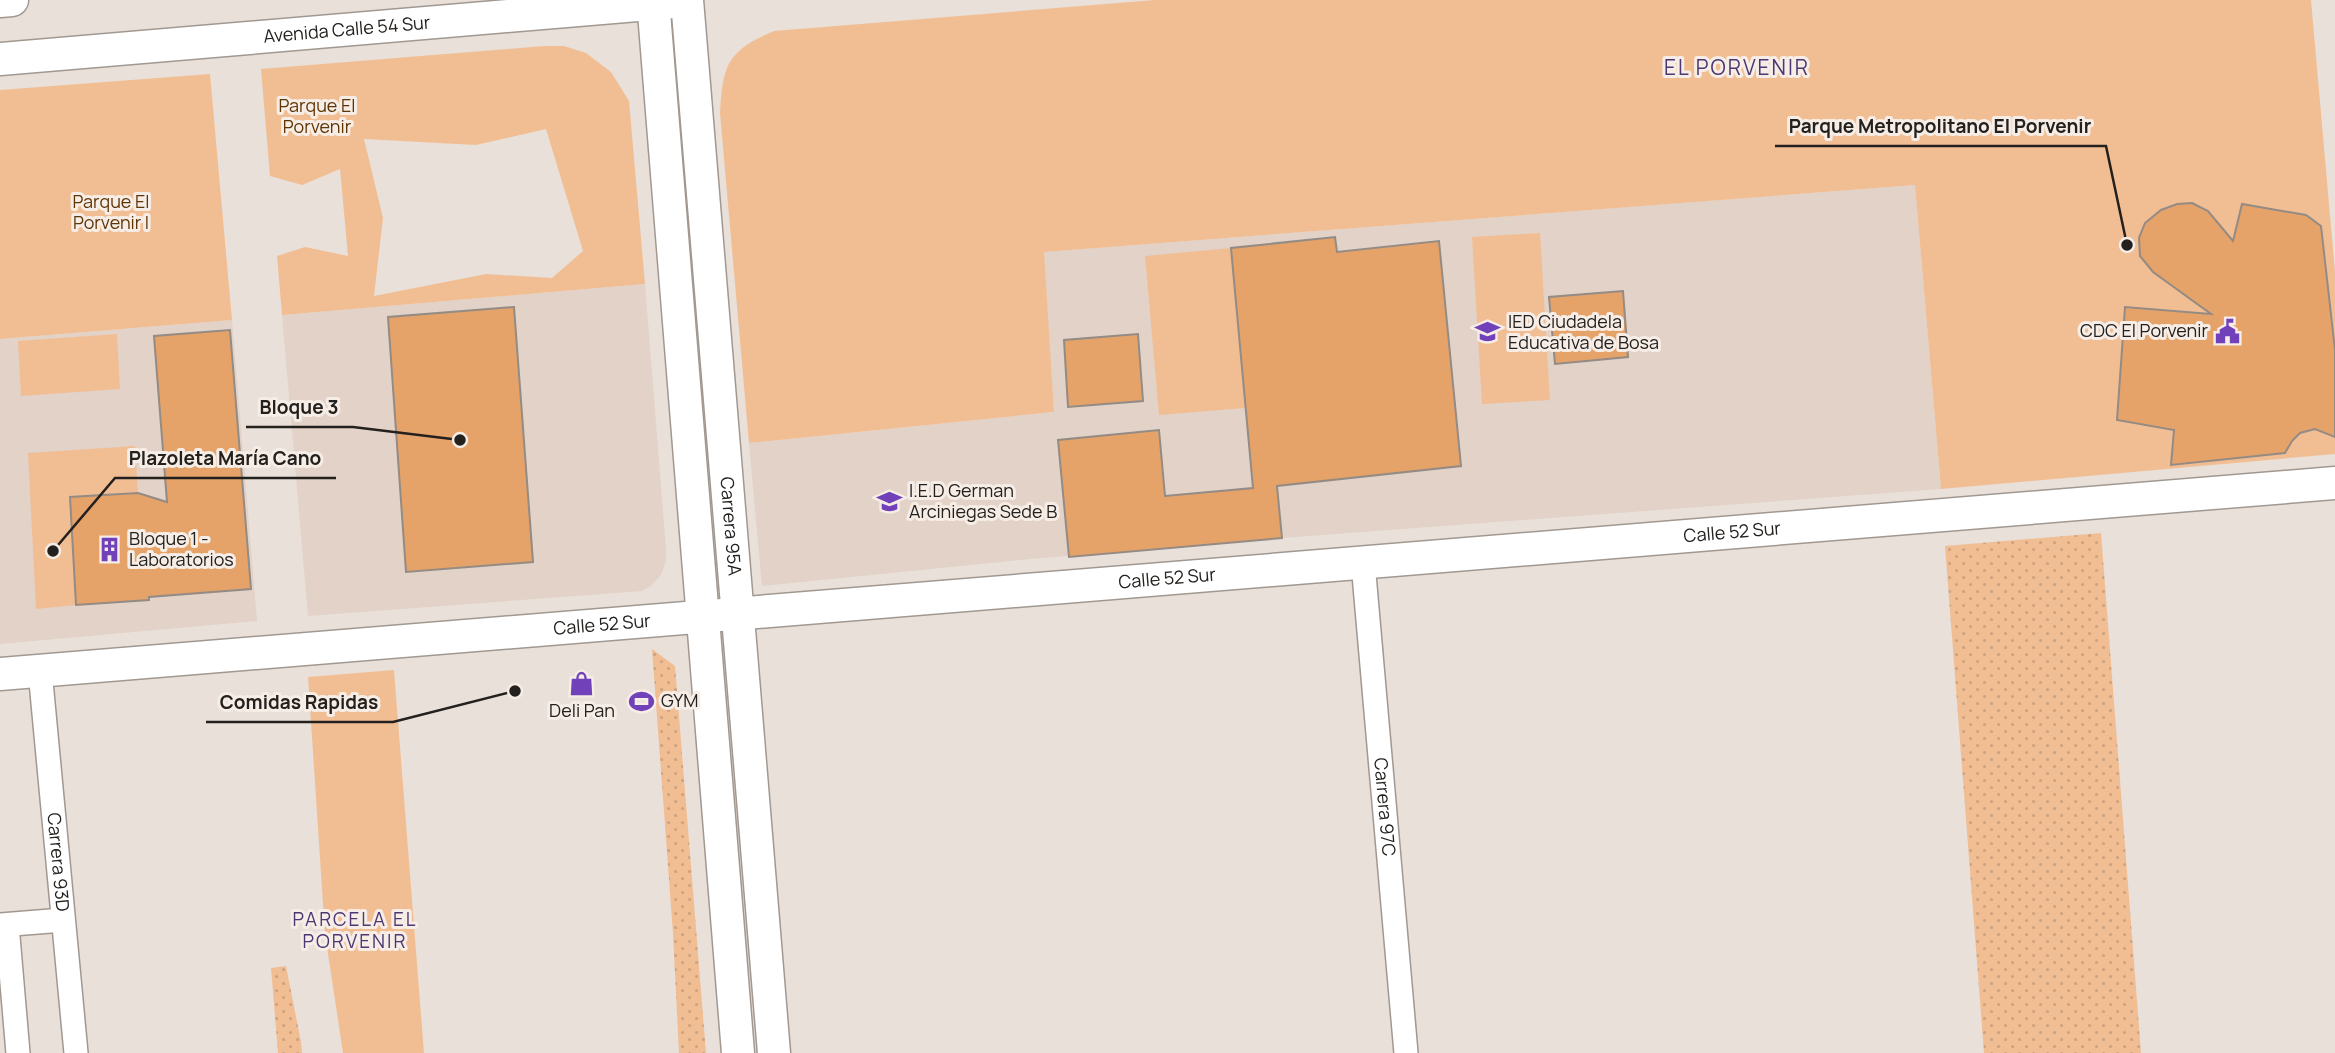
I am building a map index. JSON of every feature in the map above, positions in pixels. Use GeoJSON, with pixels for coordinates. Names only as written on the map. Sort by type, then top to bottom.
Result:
{"type":"FeatureCollection","features":[{"type":"Feature","properties":{"kind":"street"},"geometry":{"type":"LineString","coordinates":[[0,1],[12,0]]}},
{"type":"Feature","properties":{"kind":"street","name":"Carrera 95A"},"geometry":{"type":"LineString","coordinates":[[687,0],[774,1053]]}},
{"type":"Feature","properties":{"kind":"street","name":"Avenida Calle 54 Sur"},"geometry":{"type":"LineString","coordinates":[[0,59],[695,0]]}},
{"type":"Feature","properties":{"kind":"street","name":"Carrera 95A"},"geometry":{"type":"LineString","coordinates":[[653,2],[738,1053]]}},
{"type":"Feature","properties":{"kind":"street","name":"Calle 52 Sur"},"geometry":{"type":"LineString","coordinates":[[0,674],[2335,483]]}},
{"type":"Feature","properties":{"kind":"street","name":"Carrera 97C"},"geometry":{"type":"LineString","coordinates":[[1363,563],[1406,1053]]}},
{"type":"Feature","properties":{"kind":"street","name":"Carrera 93D"},"geometry":{"type":"LineString","coordinates":[[40,671],[76,1053]]}},
{"type":"Feature","properties":{"kind":"street"},"geometry":{"type":"LineString","coordinates":[[18,1053],[4,925],[63,920]]}},
{"type":"Feature","properties":{"kind":"shaded area","name":"IED Ciudadela Educativa de Bosa"},"geometry":{"type":"Polygon","coordinates":[[[1915,185],[1941,489],[1282,538],[1030,559],[762,586],[749,443],[1054,412],[1043,252],[1915,185]]]}},
{"type":"Feature","properties":{"kind":"shaded area"},"geometry":{"type":"Polygon","coordinates":[[[645,284],[666,549],[666,561],[661,575],[652,585],[642,591],[308,616],[282,315],[645,284]]]}},
{"type":"Feature","properties":{"kind":"shaded area"},"geometry":{"type":"Polygon","coordinates":[[[232,320],[257,621],[0,644],[0,339],[232,320]]]}},
{"type":"Feature","properties":{"kind":"green space"},"geometry":{"type":"Polygon","coordinates":[[[1155,0],[2311,0],[2335,272],[2335,454],[1941,489],[1915,185],[1044,252],[1054,412],[749,443],[720,113],[726,71],[737,53],[746,45],[774,31],[1155,0]]]}},
{"type":"Feature","properties":{"kind":"green space","name":"Parque El Porvenir"},"geometry":{"type":"Polygon","coordinates":[[[544,46],[564,46],[586,53],[611,72],[629,101],[645,284],[282,315],[277,256],[305,247],[348,256],[340,169],[302,185],[270,176],[261,69],[544,46]],[[546,129],[476,145],[364,139],[383,218],[374,296],[486,274],[552,278],[583,251],[546,129]]]}},
{"type":"Feature","properties":{"kind":"green space","name":"Parque El Porvenir I"},"geometry":{"type":"Polygon","coordinates":[[[210,74],[232,320],[0,339],[0,90],[210,74]]]}},
{"type":"Feature","properties":{"kind":"green space"},"geometry":{"type":"Polygon","coordinates":[[[1540,233],[1550,400],[1482,404],[1472,237],[1540,233]]]}},
{"type":"Feature","properties":{"kind":"green space"},"geometry":{"type":"Polygon","coordinates":[[[1231,248],[1245,408],[1159,415],[1145,256],[1231,248]]]}},
{"type":"Feature","properties":{"kind":"green space"},"geometry":{"type":"Polygon","coordinates":[[[117,334],[120,389],[21,396],[18,341],[117,334]]]}},
{"type":"Feature","properties":{"kind":"green space"},"geometry":{"type":"Polygon","coordinates":[[[135,446],[138,493],[70,498],[76,605],[36,609],[28,453],[135,446]]]}},
{"type":"Feature","properties":{"kind":"green space"},"geometry":{"type":"Polygon","coordinates":[[[2101,533],[2141,1053],[1984,1053],[1945,546],[2101,533]]]}},
{"type":"Feature","properties":{"kind":"green space"},"geometry":{"type":"Polygon","coordinates":[[[652,649],[675,666],[706,1053],[679,1053],[652,649]]]}},
{"type":"Feature","properties":{"kind":"green space"},"geometry":{"type":"Polygon","coordinates":[[[394,670],[424,1053],[343,1053],[325,934],[308,677],[394,670]]]}},
{"type":"Feature","properties":{"kind":"green space"},"geometry":{"type":"Polygon","coordinates":[[[286,966],[302,1053],[278,1053],[271,968],[286,966]]]}},
{"type":"Feature","properties":{"kind":"building","name":"CDC El Porvenir"},"geometry":{"type":"Polygon","coordinates":[[[2192,203],[2208,211],[2233,241],[2242,204],[2306,215],[2321,226],[2335,350],[2335,437],[2315,429],[2300,433],[2285,453],[2171,465],[2174,430],[2117,420],[2125,307],[2211,314],[2153,272],[2140,256],[2139,238],[2145,223],[2161,210],[2177,204],[2192,203]]]}},
{"type":"Feature","properties":{"kind":"building"},"geometry":{"type":"Polygon","coordinates":[[[1335,237],[1337,252],[1439,241],[1461,466],[1277,486],[1282,538],[1069,557],[1058,440],[1159,430],[1165,496],[1253,488],[1231,248],[1335,237]]]}},
{"type":"Feature","properties":{"kind":"building"},"geometry":{"type":"Polygon","coordinates":[[[1623,291],[1628,357],[1555,364],[1549,297],[1623,291]]]}},
{"type":"Feature","properties":{"kind":"building"},"geometry":{"type":"Polygon","coordinates":[[[514,307],[533,562],[406,572],[388,317],[514,307]]]}},
{"type":"Feature","properties":{"kind":"building"},"geometry":{"type":"Polygon","coordinates":[[[230,330],[251,589],[76,605],[70,497],[138,493],[167,502],[154,336],[230,330]]]}},
{"type":"Feature","properties":{"kind":"building"},"geometry":{"type":"Polygon","coordinates":[[[1138,334],[1143,401],[1068,407],[1064,340],[1138,334]]]}},
{"type":"Feature","properties":{"kind":"place","name":"Parque Metropolitano El Porvenir"},"geometry":{"type":"Point","coordinates":[2127,245]}},
{"type":"Feature","properties":{"kind":"place","name":"CDC El Porvenir"},"geometry":{"type":"Point","coordinates":[2228,331]}},
{"type":"Feature","properties":{"kind":"place","name":"IED Ciudadela Educativa de Bosa"},"geometry":{"type":"Point","coordinates":[1488,332]}},
{"type":"Feature","properties":{"kind":"place","name":"Bloque 3"},"geometry":{"type":"Point","coordinates":[460,440]}},
{"type":"Feature","properties":{"kind":"place","name":"I.E.D German Arciniegas Sede B"},"geometry":{"type":"Point","coordinates":[889,501]}},
{"type":"Feature","properties":{"kind":"place","name":"Bloque 1 - Laboratorios"},"geometry":{"type":"Point","coordinates":[109,549]}},
{"type":"Feature","properties":{"kind":"place","name":"Plazoleta María Cano"},"geometry":{"type":"Point","coordinates":[53,551]}},
{"type":"Feature","properties":{"kind":"place","name":"Deli Pan"},"geometry":{"type":"Point","coordinates":[582,684]}},
{"type":"Feature","properties":{"kind":"place","name":"Comidas Rapidas"},"geometry":{"type":"Point","coordinates":[515,691]}},
{"type":"Feature","properties":{"kind":"place","name":"GYM"},"geometry":{"type":"Point","coordinates":[641,701]}},
{"type":"Feature","properties":{"kind":"district","name":"EL PORVENIR"},"geometry":{"type":"Point","coordinates":[1737,68]}},
{"type":"Feature","properties":{"kind":"district","name":"PARCELA EL PORVENIR"},"geometry":{"type":"Point","coordinates":[355,930]}}]}
